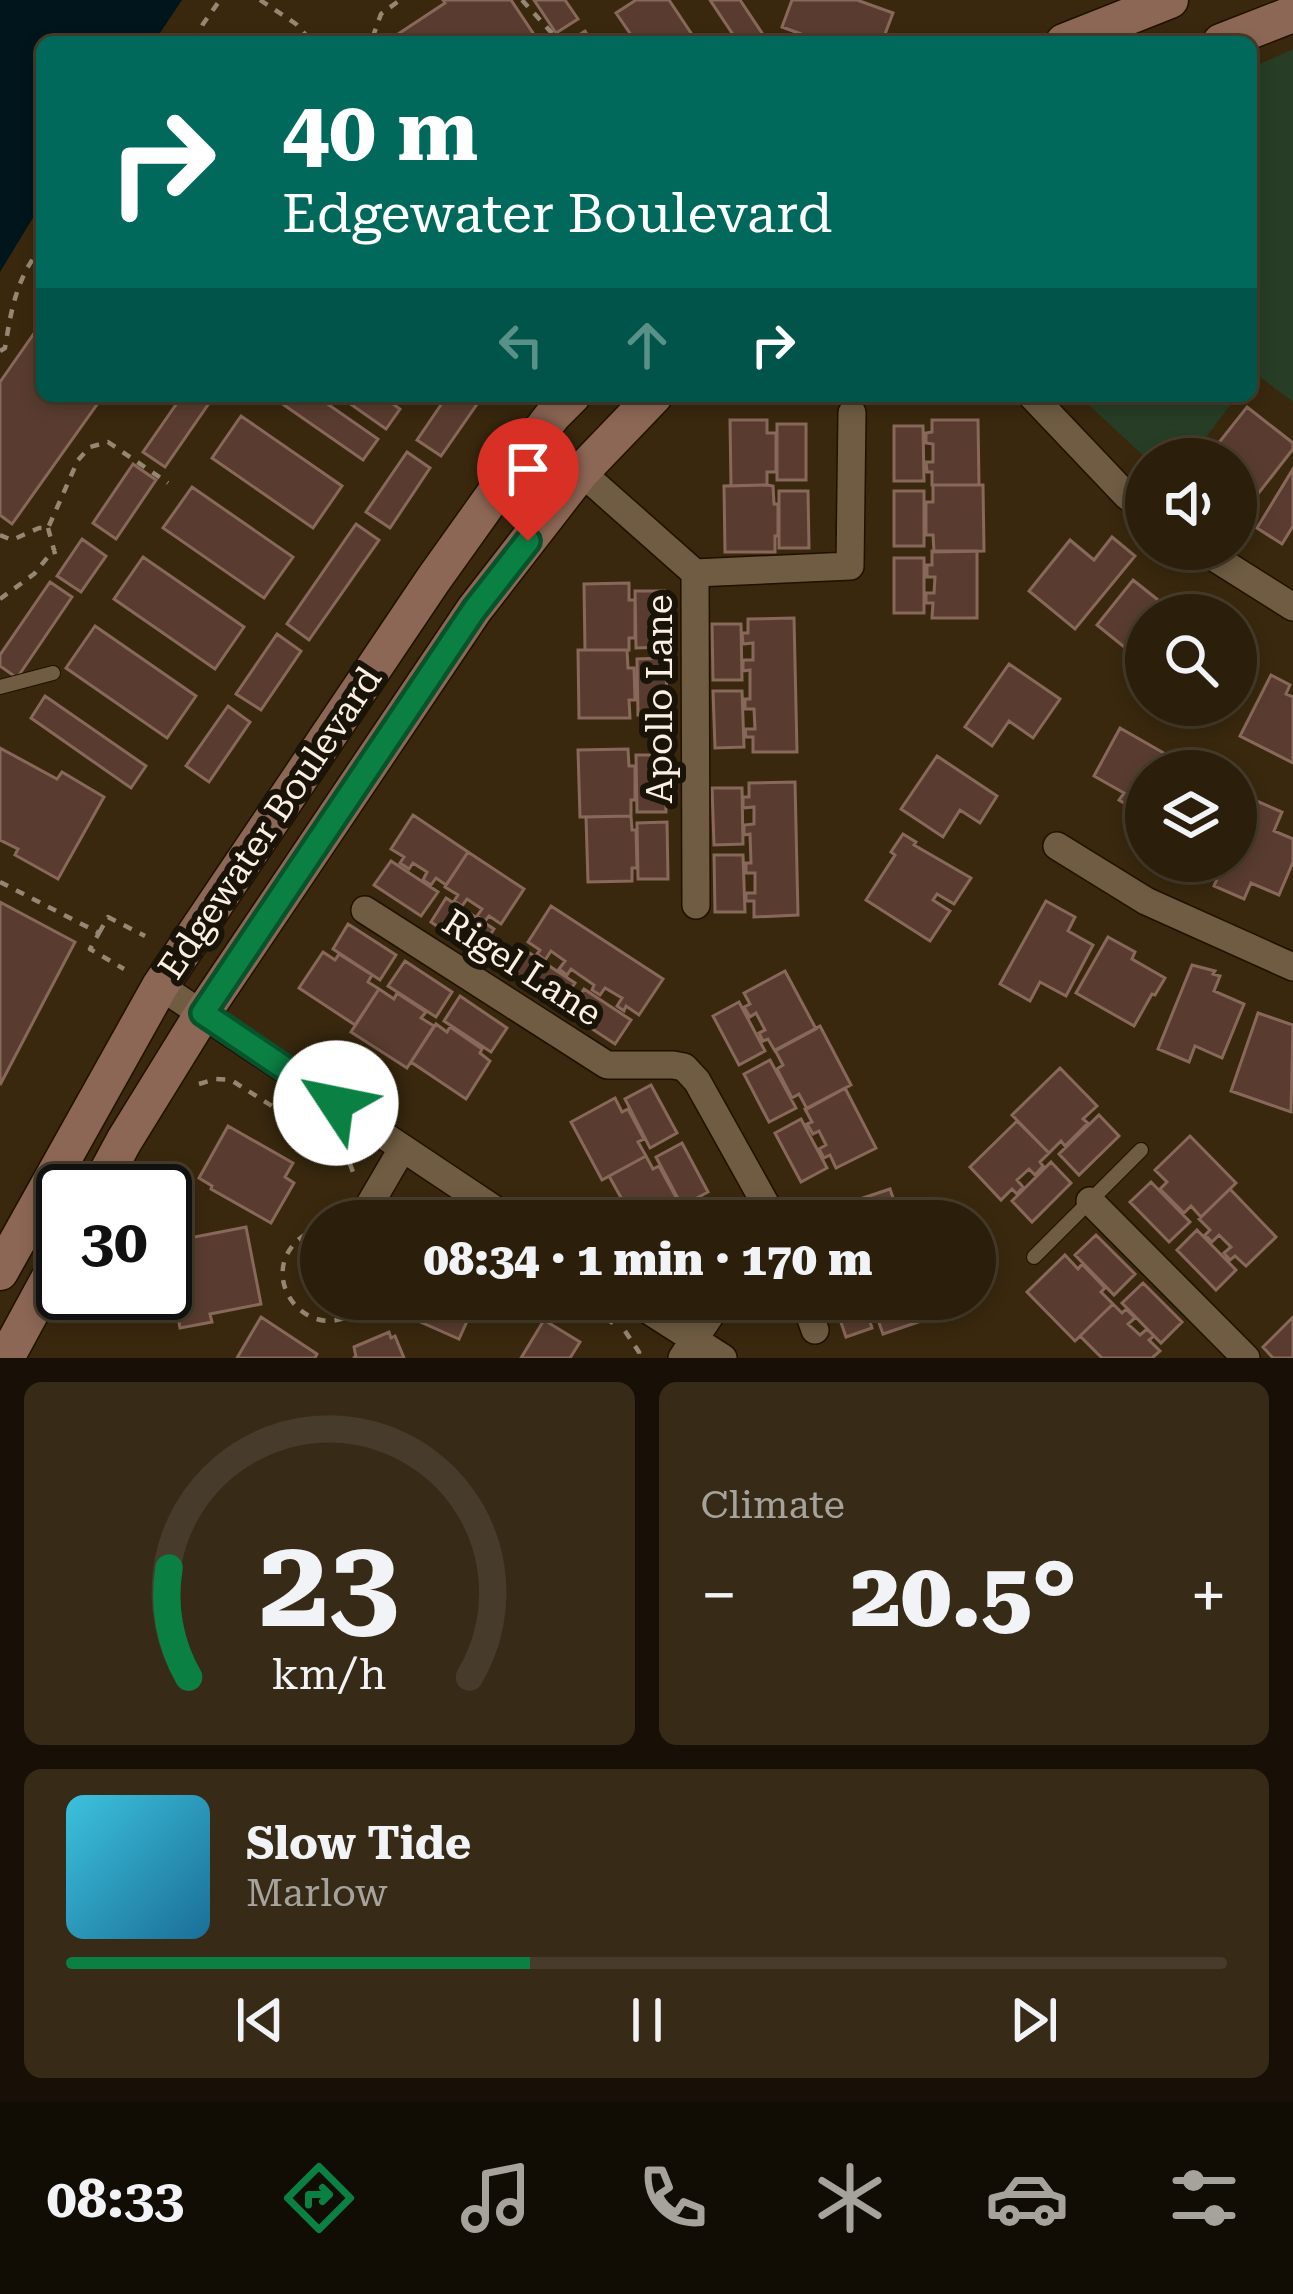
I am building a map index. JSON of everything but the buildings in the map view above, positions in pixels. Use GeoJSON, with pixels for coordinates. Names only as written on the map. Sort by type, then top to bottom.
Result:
{"type":"FeatureCollection","features":[{"type":"Feature","properties":{"kind":"main road"},"geometry":{"type":"LineString","coordinates":[[1079,36],[1171,0]]}},
{"type":"Feature","properties":{"kind":"main road"},"geometry":{"type":"LineString","coordinates":[[1236,36],[1293,14]]}},
{"type":"Feature","properties":{"kind":"main road","name":"Edgewater Boulevard"},"geometry":{"type":"LineString","coordinates":[[0,1272],[160,986],[433,580],[566,402]]}},
{"type":"Feature","properties":{"kind":"main road","name":"Edgewater Boulevard"},"geometry":{"type":"LineString","coordinates":[[112,1164],[203,1013],[474,610],[581,472],[648,402]]}},
{"type":"Feature","properties":{"kind":"main road"},"geometry":{"type":"LineString","coordinates":[[6,1358],[36,1303]]}},
{"type":"Feature","properties":{"kind":"street"},"geometry":{"type":"LineString","coordinates":[[1038,402],[1125,495]]}},
{"type":"Feature","properties":{"kind":"street"},"geometry":{"type":"LineString","coordinates":[[695,573],[850,566],[852,413]]}},
{"type":"Feature","properties":{"kind":"street","name":"Apollo Lane"},"geometry":{"type":"LineString","coordinates":[[581,472],[695,573],[696,904]]}},
{"type":"Feature","properties":{"kind":"street"},"geometry":{"type":"LineString","coordinates":[[1234,570],[1293,607]]}},
{"type":"Feature","properties":{"kind":"street"},"geometry":{"type":"LineString","coordinates":[[1058,846],[1146,901],[1293,968]]}},
{"type":"Feature","properties":{"kind":"street","name":"Rigel Lane"},"geometry":{"type":"LineString","coordinates":[[364,910],[607,1065],[685,1067],[764,1200]]}},
{"type":"Feature","properties":{"kind":"street"},"geometry":{"type":"LineString","coordinates":[[160,986],[480,1200]]}},
{"type":"Feature","properties":{"kind":"street"},"geometry":{"type":"LineString","coordinates":[[372,1200],[402,1149]]}},
{"type":"Feature","properties":{"kind":"street"},"geometry":{"type":"LineString","coordinates":[[1090,1201],[1246,1358]]}},
{"type":"Feature","properties":{"kind":"street"},"geometry":{"type":"LineString","coordinates":[[655,1320],[688,1349],[723,1358]]}},
{"type":"Feature","properties":{"kind":"street"},"geometry":{"type":"LineString","coordinates":[[688,1349],[707,1320]]}},
{"type":"Feature","properties":{"kind":"street"},"geometry":{"type":"LineString","coordinates":[[811,1320],[815,1330]]}},
{"type":"Feature","properties":{"kind":"lane"},"geometry":{"type":"LineString","coordinates":[[0,687],[53,673]]}},
{"type":"Feature","properties":{"kind":"lane"},"geometry":{"type":"LineString","coordinates":[[1034,1257],[1141,1150]]}},
{"type":"Feature","properties":{"kind":"path"},"geometry":{"type":"LineString","coordinates":[[198,36],[220,0]]}},
{"type":"Feature","properties":{"kind":"path"},"geometry":{"type":"LineString","coordinates":[[260,0],[307,36]]}},
{"type":"Feature","properties":{"kind":"path"},"geometry":{"type":"LineString","coordinates":[[372,36],[381,14],[400,0]]}},
{"type":"Feature","properties":{"kind":"path"},"geometry":{"type":"LineString","coordinates":[[522,0],[555,36]]}},
{"type":"Feature","properties":{"kind":"path"},"geometry":{"type":"LineString","coordinates":[[0,351],[5,348],[19,283],[36,253]]}},
{"type":"Feature","properties":{"kind":"path"},"geometry":{"type":"LineString","coordinates":[[57,561],[48,528],[70,474],[90,447],[108,442],[168,483]]}},
{"type":"Feature","properties":{"kind":"path"},"geometry":{"type":"LineString","coordinates":[[0,535],[12,540],[48,528]]}},
{"type":"Feature","properties":{"kind":"path"},"geometry":{"type":"LineString","coordinates":[[0,599],[34,574],[55,548]]}},
{"type":"Feature","properties":{"kind":"path"},"geometry":{"type":"LineString","coordinates":[[0,882],[99,933]]}},
{"type":"Feature","properties":{"kind":"path"},"geometry":{"type":"LineString","coordinates":[[124,968],[90,949],[108,917],[146,936]]}},
{"type":"Feature","properties":{"kind":"path"},"geometry":{"type":"LineString","coordinates":[[190,1095],[200,1084],[231,1079],[346,1153],[354,1175]]}},
{"type":"Feature","properties":{"kind":"path"},"geometry":{"type":"LineString","coordinates":[[300,1239],[285,1258],[283,1282],[289,1300],[300,1312]]}},
{"type":"Feature","properties":{"kind":"path"},"geometry":{"type":"LineString","coordinates":[[316,1320],[346,1320]]}},
{"type":"Feature","properties":{"kind":"path"},"geometry":{"type":"LineString","coordinates":[[608,1320],[626,1331],[639,1358]]}},
{"type":"Feature","properties":{"kind":"green space"},"geometry":{"type":"Polygon","coordinates":[[[1293,49],[1293,402],[1257,375],[1257,65],[1293,49]]]}},
{"type":"Feature","properties":{"kind":"green space"},"geometry":{"type":"Polygon","coordinates":[[[1085,402],[1233,402],[1206,438],[1125,439],[1085,402]]]}},
{"type":"Feature","properties":{"kind":"water"},"geometry":{"type":"Polygon","coordinates":[[[0,0],[182,0],[158,36],[36,36],[36,213],[0,272],[0,0]]]}},
{"type":"Feature","properties":{"kind":"route"},"geometry":{"type":"LineString","coordinates":[[336,1103],[203,1013],[474,610],[528,541]]}}]}
